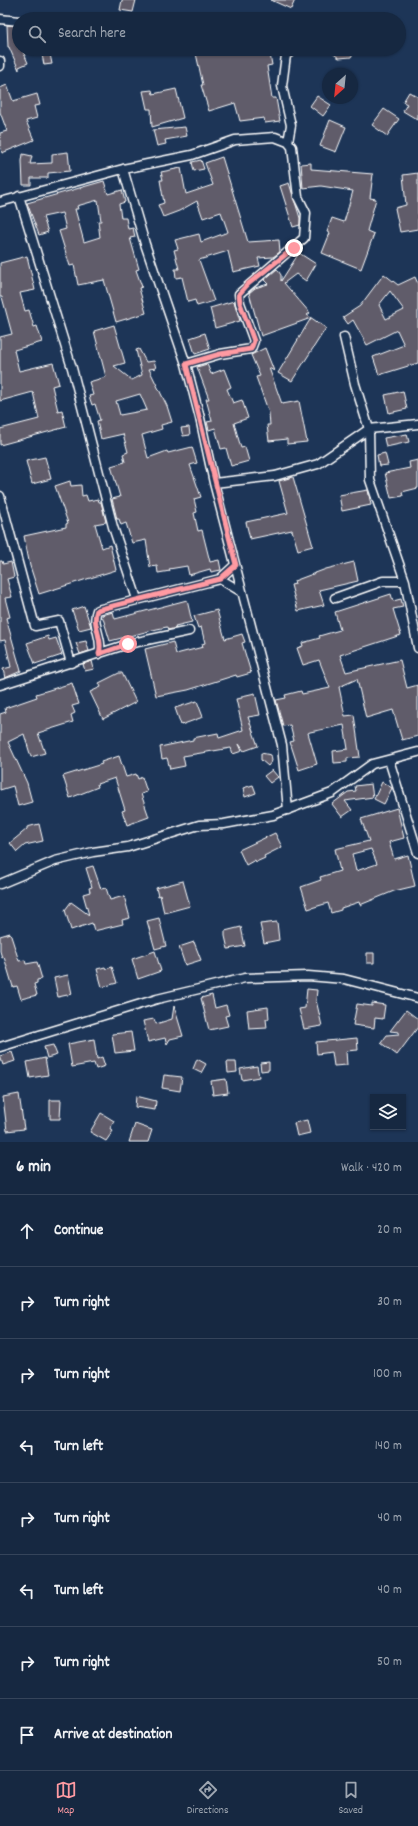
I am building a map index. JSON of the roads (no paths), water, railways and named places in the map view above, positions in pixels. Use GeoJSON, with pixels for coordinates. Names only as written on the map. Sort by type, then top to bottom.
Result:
{"type":"FeatureCollection","features":[{"type":"Feature","properties":{"kind":"street"},"geometry":{"type":"LineString","coordinates":[[0,19],[12,20]]}},
{"type":"Feature","properties":{"kind":"street"},"geometry":{"type":"LineString","coordinates":[[286,56],[282,86],[291,125],[288,142]]}},
{"type":"Feature","properties":{"kind":"street"},"geometry":{"type":"LineString","coordinates":[[0,61],[0,66]]}},
{"type":"Feature","properties":{"kind":"street"},"geometry":{"type":"LineString","coordinates":[[275,137],[291,125]]}},
{"type":"Feature","properties":{"kind":"street"},"geometry":{"type":"LineString","coordinates":[[0,202],[123,169],[192,155],[235,140],[275,137],[288,142],[292,147],[298,197],[306,213],[304,238],[239,294],[240,303],[254,341],[251,349],[220,354],[186,364]]}},
{"type":"Feature","properties":{"kind":"street"},"geometry":{"type":"LineString","coordinates":[[123,169],[186,364],[214,483],[282,745],[288,810]]}},
{"type":"Feature","properties":{"kind":"street"},"geometry":{"type":"LineString","coordinates":[[19,196],[70,361],[113,527],[137,599]]}},
{"type":"Feature","properties":{"kind":"street"},"geometry":{"type":"LineString","coordinates":[[344,337],[355,384],[369,429],[370,480],[405,581],[418,648]]}},
{"type":"Feature","properties":{"kind":"street"},"geometry":{"type":"LineString","coordinates":[[214,483],[275,476],[318,464],[369,429],[418,424]]}},
{"type":"Feature","properties":{"kind":"street"},"geometry":{"type":"LineString","coordinates":[[0,496],[35,626],[59,621],[71,663]]}},
{"type":"Feature","properties":{"kind":"street"},"geometry":{"type":"LineString","coordinates":[[99,654],[102,646],[94,617],[97,610],[220,579],[236,565]]}},
{"type":"Feature","properties":{"kind":"street"},"geometry":{"type":"LineString","coordinates":[[220,579],[242,592]]}},
{"type":"Feature","properties":{"kind":"street"},"geometry":{"type":"LineString","coordinates":[[335,598],[384,581],[405,581]]}},
{"type":"Feature","properties":{"kind":"street"},"geometry":{"type":"LineString","coordinates":[[0,685],[128,644],[189,631]]}},
{"type":"Feature","properties":{"kind":"street"},"geometry":{"type":"LineString","coordinates":[[0,884],[55,861],[93,852],[128,847],[199,825],[224,824],[273,815],[332,793],[372,764],[418,752]]}},
{"type":"Feature","properties":{"kind":"street"},"geometry":{"type":"LineString","coordinates":[[389,760],[418,853]]}},
{"type":"Feature","properties":{"kind":"street"},"geometry":{"type":"LineString","coordinates":[[0,1047],[156,999],[246,978],[308,976],[344,979],[418,998]]}}]}
